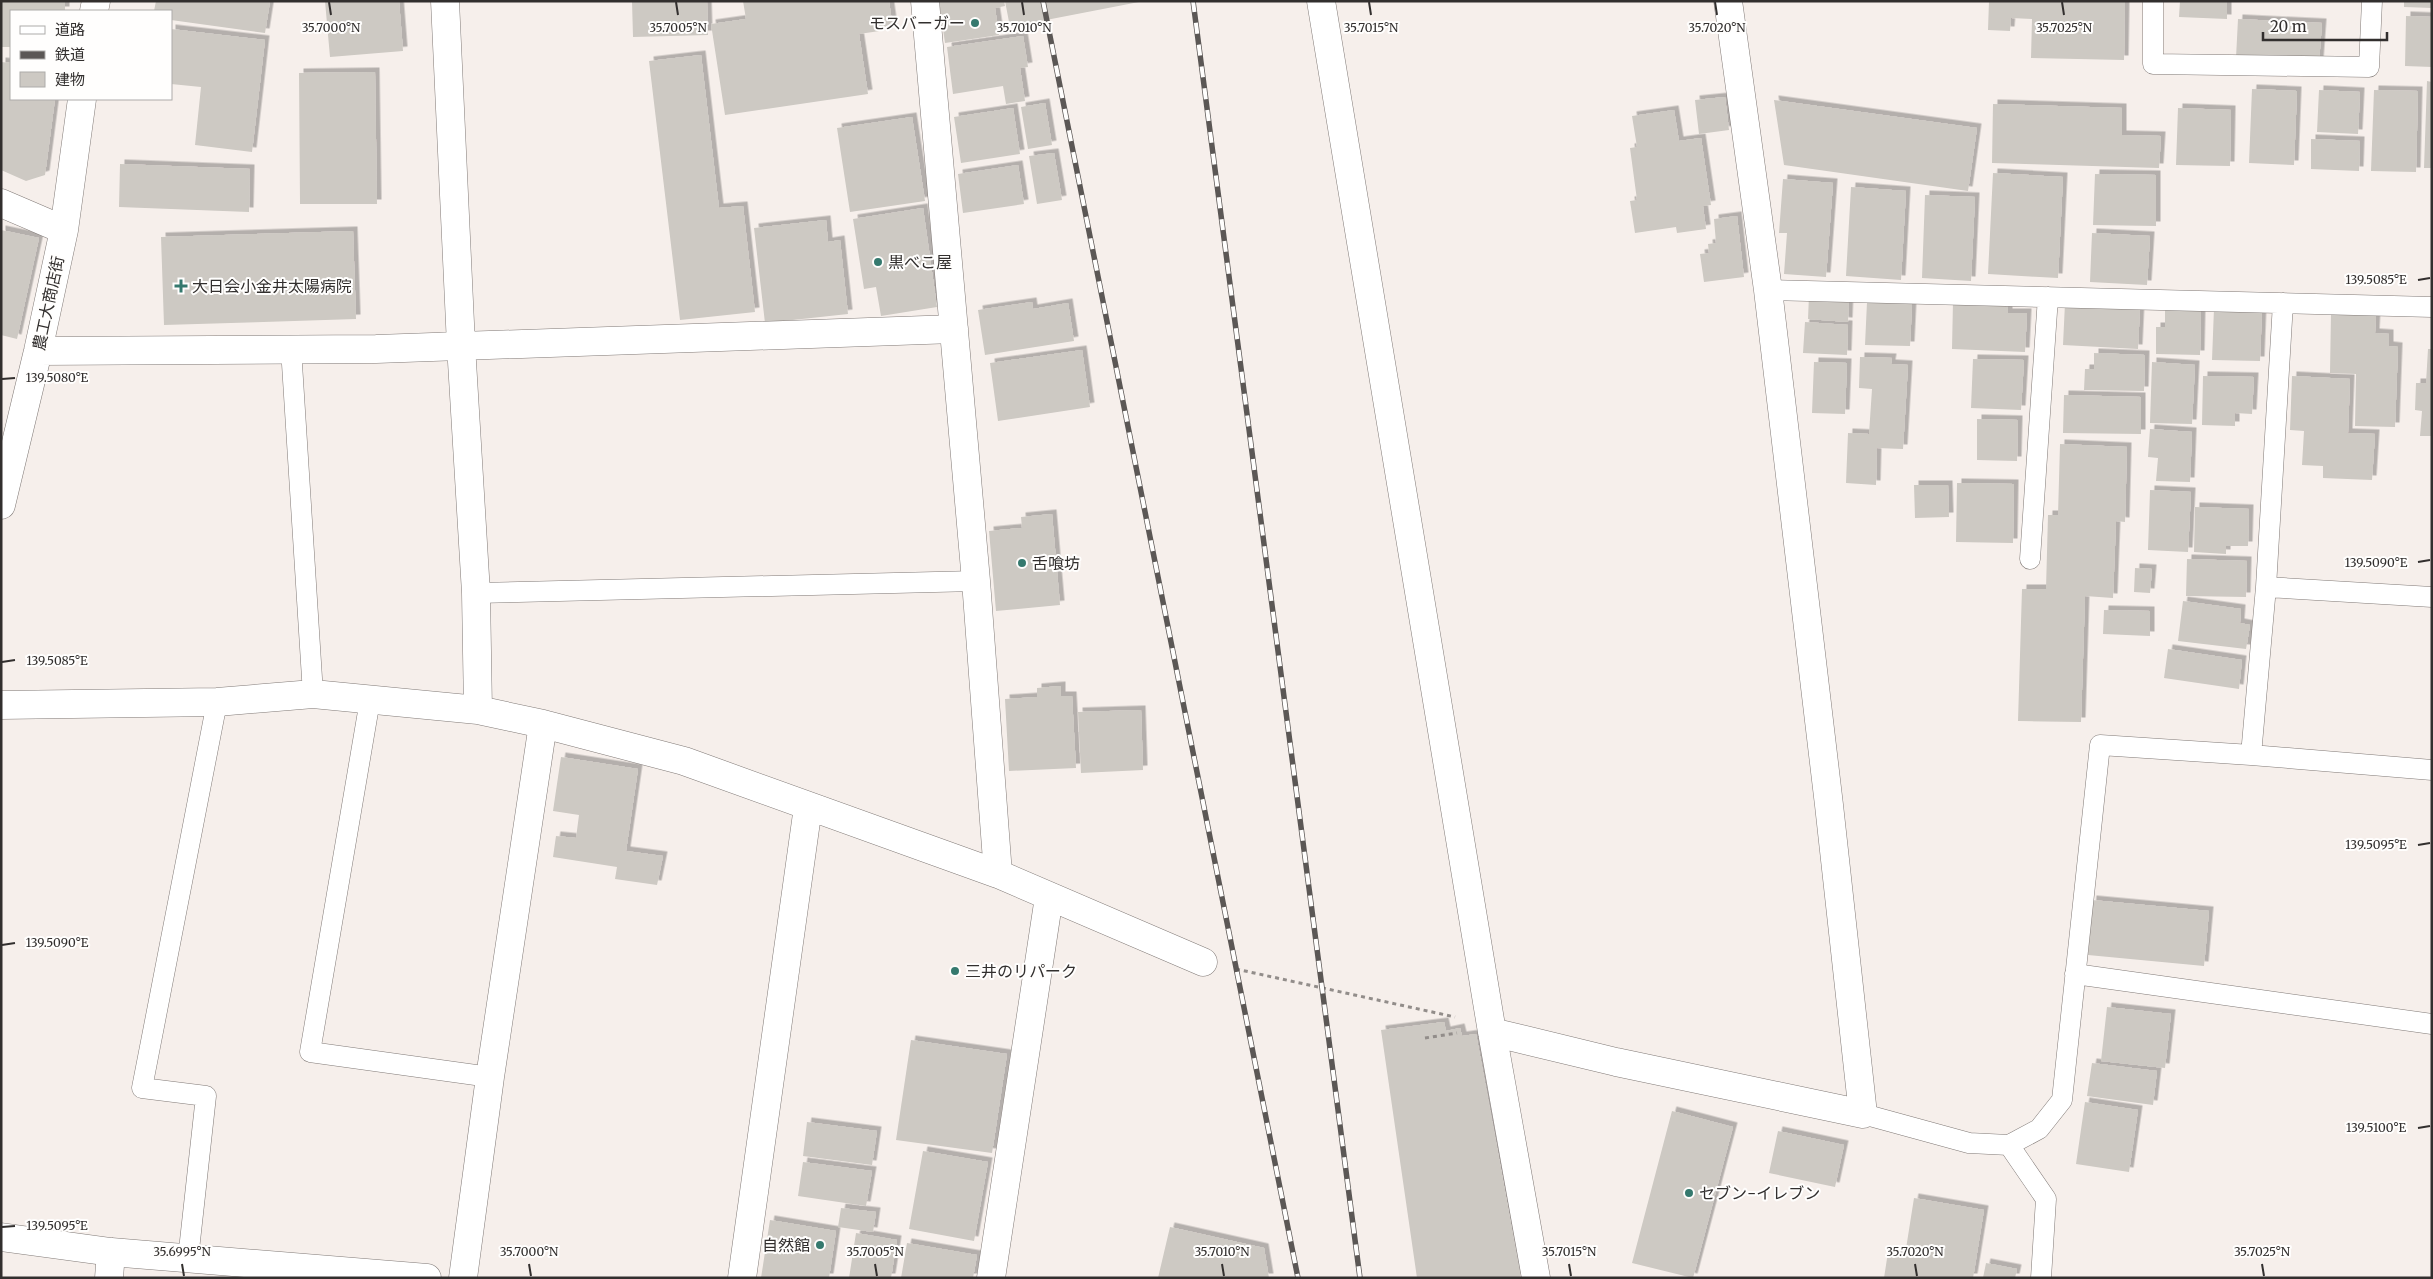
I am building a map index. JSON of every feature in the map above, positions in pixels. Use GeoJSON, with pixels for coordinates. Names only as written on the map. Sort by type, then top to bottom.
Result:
{"type":"FeatureCollection","features":[{"type":"Feature","properties":{"kind":"street"},"geometry":{"type":"LineString","coordinates":[[444,1],[461,345],[476,593],[478,710]]}},
{"type":"Feature","properties":{"kind":"street"},"geometry":{"type":"LineString","coordinates":[[925,1],[976,582],[998,874]]}},
{"type":"Feature","properties":{"kind":"street"},"geometry":{"type":"LineString","coordinates":[[1321,1],[1492,1032],[1536,1278]]}},
{"type":"Feature","properties":{"kind":"street"},"geometry":{"type":"LineString","coordinates":[[1492,1032],[1616,1062],[1863,1114],[1829,805],[1768,290],[1728,1]]}},
{"type":"Feature","properties":{"kind":"street","name":"農工大商店街"},"geometry":{"type":"LineString","coordinates":[[1,505],[38,351],[64,230],[82,100]]}},
{"type":"Feature","properties":{"kind":"street"},"geometry":{"type":"LineString","coordinates":[[1,203],[64,230]]}},
{"type":"Feature","properties":{"kind":"street"},"geometry":{"type":"LineString","coordinates":[[38,351],[461,345],[954,329]]}},
{"type":"Feature","properties":{"kind":"street"},"geometry":{"type":"LineString","coordinates":[[1,705],[217,702],[312,694],[478,710],[543,724],[684,761],[998,874],[1203,962]]}},
{"type":"Feature","properties":{"kind":"street"},"geometry":{"type":"LineString","coordinates":[[463,1278],[490,1077],[543,724]]}},
{"type":"Feature","properties":{"kind":"street"},"geometry":{"type":"LineString","coordinates":[[742,1278],[808,807]]}},
{"type":"Feature","properties":{"kind":"street"},"geometry":{"type":"LineString","coordinates":[[991,1278],[1049,897]]}},
{"type":"Feature","properties":{"kind":"street"},"geometry":{"type":"LineString","coordinates":[[1,1237],[110,1265],[188,1259],[301,1273],[427,1278]]}},
{"type":"Feature","properties":{"kind":"lane"},"geometry":{"type":"LineString","coordinates":[[2153,1],[2153,64],[2369,67],[2372,1]]}},
{"type":"Feature","properties":{"kind":"lane"},"geometry":{"type":"LineString","coordinates":[[1768,290],[2432,307]]}},
{"type":"Feature","properties":{"kind":"lane"},"geometry":{"type":"LineString","coordinates":[[2030,559],[2048,297]]}},
{"type":"Feature","properties":{"kind":"lane"},"geometry":{"type":"LineString","coordinates":[[2251,756],[2266,587],[2283,303]]}},
{"type":"Feature","properties":{"kind":"lane"},"geometry":{"type":"LineString","coordinates":[[291,348],[312,694]]}},
{"type":"Feature","properties":{"kind":"lane"},"geometry":{"type":"LineString","coordinates":[[476,593],[976,582]]}},
{"type":"Feature","properties":{"kind":"lane"},"geometry":{"type":"LineString","coordinates":[[2266,587],[2432,597]]}},
{"type":"Feature","properties":{"kind":"lane"},"geometry":{"type":"LineString","coordinates":[[370,700],[310,1052],[490,1077]]}},
{"type":"Feature","properties":{"kind":"lane"},"geometry":{"type":"LineString","coordinates":[[188,1259],[206,1096],[142,1088],[217,702]]}},
{"type":"Feature","properties":{"kind":"lane"},"geometry":{"type":"LineString","coordinates":[[1863,1114],[1969,1143],[2009,1145],[2039,1129],[2062,1100],[2100,746],[2432,770]]}},
{"type":"Feature","properties":{"kind":"lane"},"geometry":{"type":"LineString","coordinates":[[2075,974],[2432,1024]]}},
{"type":"Feature","properties":{"kind":"lane"},"geometry":{"type":"LineString","coordinates":[[2009,1145],[2046,1199],[2041,1278]]}},
{"type":"Feature","properties":{"kind":"path"},"geometry":{"type":"LineString","coordinates":[[1203,962],[1476,1022],[1492,1032]]}},
{"type":"Feature","properties":{"kind":"path"},"geometry":{"type":"LineString","coordinates":[[1425,1038],[1461,1033]]}},
{"type":"Feature","properties":{"kind":"building"},"geometry":{"type":"Polygon","coordinates":[[[1,1],[65,1],[65,10],[10,10],[10,47],[1,47],[1,1]]]}},
{"type":"Feature","properties":{"kind":"building"},"geometry":{"type":"Polygon","coordinates":[[[156,1],[270,1],[265,33],[172,20],[172,10],[154,10],[156,1]]]}},
{"type":"Feature","properties":{"kind":"building"},"geometry":{"type":"Polygon","coordinates":[[[325,1],[399,1],[403,51],[330,57],[325,1]]]}},
{"type":"Feature","properties":{"kind":"building"},"geometry":{"type":"Polygon","coordinates":[[[632,1],[707,1],[708,35],[633,37],[632,1]]]}},
{"type":"Feature","properties":{"kind":"building"},"geometry":{"type":"Polygon","coordinates":[[[743,1],[889,1],[893,29],[859,34],[868,94],[725,115],[711,24],[746,19],[743,1]]]}},
{"type":"Feature","properties":{"kind":"building"},"geometry":{"type":"Polygon","coordinates":[[[939,1],[1004,1],[1005,6],[995,8],[999,35],[945,43],[939,1]]]}},
{"type":"Feature","properties":{"kind":"building"},"geometry":{"type":"Polygon","coordinates":[[[1005,1],[1139,1],[1139,2],[1010,27],[1005,1]]]}},
{"type":"Feature","properties":{"kind":"building"},"geometry":{"type":"Polygon","coordinates":[[[1989,1],[2125,1],[2124,60],[2031,58],[2032,19],[2011,18],[2010,31],[1988,30],[1989,1]]]}},
{"type":"Feature","properties":{"kind":"building"},"geometry":{"type":"Polygon","coordinates":[[[2180,1],[2227,1],[2227,19],[2179,17],[2180,1]]]}},
{"type":"Feature","properties":{"kind":"building"},"geometry":{"type":"Polygon","coordinates":[[[2404,1],[2432,1],[2432,8],[2404,7],[2404,1]]]}},
{"type":"Feature","properties":{"kind":"building"},"geometry":{"type":"Polygon","coordinates":[[[2406,16],[2432,17],[2432,67],[2405,66],[2406,16]]]}},
{"type":"Feature","properties":{"kind":"building"},"geometry":{"type":"Polygon","coordinates":[[[2238,19],[2322,23],[2319,63],[2236,58],[2238,19]]]}},
{"type":"Feature","properties":{"kind":"building"},"geometry":{"type":"Polygon","coordinates":[[[172,29],[265,40],[252,152],[195,145],[201,87],[172,84],[172,29]]]}},
{"type":"Feature","properties":{"kind":"building"},"geometry":{"type":"Polygon","coordinates":[[[1023,36],[1028,67],[1020,68],[1025,101],[1006,104],[1003,86],[953,94],[947,47],[1023,36]]]}},
{"type":"Feature","properties":{"kind":"building"},"geometry":{"type":"Polygon","coordinates":[[[701,55],[719,208],[743,206],[755,312],[680,320],[649,61],[701,55]]]}},
{"type":"Feature","properties":{"kind":"building"},"geometry":{"type":"Polygon","coordinates":[[[1,62],[10,63],[10,100],[55,100],[45,175],[26,181],[1,170],[1,62]]]}},
{"type":"Feature","properties":{"kind":"building"},"geometry":{"type":"Polygon","coordinates":[[[375,72],[377,204],[300,204],[299,73],[375,72]]]}},
{"type":"Feature","properties":{"kind":"building"},"geometry":{"type":"Polygon","coordinates":[[[2427,81],[2432,82],[2432,168],[2424,168],[2427,81]]]}},
{"type":"Feature","properties":{"kind":"building"},"geometry":{"type":"Polygon","coordinates":[[[2252,89],[2297,91],[2294,165],[2249,163],[2252,89]]]}},
{"type":"Feature","properties":{"kind":"building"},"geometry":{"type":"Polygon","coordinates":[[[2319,90],[2360,92],[2358,134],[2317,132],[2319,90]]]}},
{"type":"Feature","properties":{"kind":"building"},"geometry":{"type":"Polygon","coordinates":[[[2374,90],[2418,91],[2416,172],[2371,171],[2374,90]]]}},
{"type":"Feature","properties":{"kind":"building"},"geometry":{"type":"Polygon","coordinates":[[[1725,97],[1729,130],[1699,134],[1695,100],[1725,97]]]}},
{"type":"Feature","properties":{"kind":"building"},"geometry":{"type":"Polygon","coordinates":[[[1774,100],[1977,128],[1968,191],[1784,165],[1774,100]]]}},
{"type":"Feature","properties":{"kind":"building"},"geometry":{"type":"Polygon","coordinates":[[[1045,103],[1052,145],[1028,149],[1021,107],[1045,103]]]}},
{"type":"Feature","properties":{"kind":"building"},"geometry":{"type":"Polygon","coordinates":[[[1993,104],[2122,108],[2122,135],[2161,136],[2159,168],[1992,163],[1993,104]]]}},
{"type":"Feature","properties":{"kind":"building"},"geometry":{"type":"Polygon","coordinates":[[[1013,108],[1020,154],[961,163],[954,117],[1013,108]]]}},
{"type":"Feature","properties":{"kind":"building"},"geometry":{"type":"Polygon","coordinates":[[[2178,108],[2231,110],[2230,166],[2176,165],[2178,108]]]}},
{"type":"Feature","properties":{"kind":"building"},"geometry":{"type":"Polygon","coordinates":[[[1674,110],[1679,141],[1701,138],[1711,205],[1703,206],[1706,229],[1677,233],[1676,227],[1635,233],[1630,201],[1637,200],[1630,148],[1637,147],[1632,116],[1674,110]]]}},
{"type":"Feature","properties":{"kind":"building"},"geometry":{"type":"Polygon","coordinates":[[[912,117],[925,201],[850,212],[837,128],[912,117]]]}},
{"type":"Feature","properties":{"kind":"building"},"geometry":{"type":"Polygon","coordinates":[[[2311,139],[2360,141],[2359,171],[2311,169],[2311,139]]]}},
{"type":"Feature","properties":{"kind":"building"},"geometry":{"type":"Polygon","coordinates":[[[1054,153],[1062,200],[1037,204],[1029,156],[1054,153]]]}},
{"type":"Feature","properties":{"kind":"building"},"geometry":{"type":"Polygon","coordinates":[[[120,164],[250,169],[249,212],[119,207],[120,164]]]}},
{"type":"Feature","properties":{"kind":"building"},"geometry":{"type":"Polygon","coordinates":[[[1018,165],[1024,204],[963,213],[958,174],[1018,165]]]}},
{"type":"Feature","properties":{"kind":"building"},"geometry":{"type":"Polygon","coordinates":[[[1993,173],[2063,177],[2058,278],[1988,274],[1993,173]]]}},
{"type":"Feature","properties":{"kind":"building"},"geometry":{"type":"Polygon","coordinates":[[[2095,174],[2156,175],[2156,226],[2093,225],[2095,174]]]}},
{"type":"Feature","properties":{"kind":"building"},"geometry":{"type":"Polygon","coordinates":[[[1783,179],[1833,183],[1826,277],[1784,274],[1787,233],[1779,233],[1783,179]]]}},
{"type":"Feature","properties":{"kind":"building"},"geometry":{"type":"Polygon","coordinates":[[[1851,187],[1906,191],[1901,280],[1846,276],[1851,187]]]}},
{"type":"Feature","properties":{"kind":"building"},"geometry":{"type":"Polygon","coordinates":[[[1925,195],[1975,197],[1971,281],[1922,278],[1925,195]]]}},
{"type":"Feature","properties":{"kind":"building"},"geometry":{"type":"Polygon","coordinates":[[[923,208],[937,307],[881,316],[876,287],[864,289],[853,219],[923,208]]]}},
{"type":"Feature","properties":{"kind":"building"},"geometry":{"type":"Polygon","coordinates":[[[1737,216],[1744,277],[1704,282],[1700,254],[1709,253],[1708,244],[1716,243],[1714,219],[1737,216]]]}},
{"type":"Feature","properties":{"kind":"building"},"geometry":{"type":"Polygon","coordinates":[[[826,220],[828,242],[840,240],[848,314],[765,323],[754,228],[826,220]]]}},
{"type":"Feature","properties":{"kind":"building"},"geometry":{"type":"Polygon","coordinates":[[[1,230],[39,238],[17,339],[1,335],[1,230]]]}},
{"type":"Feature","properties":{"kind":"building"},"geometry":{"type":"Polygon","coordinates":[[[353,231],[356,319],[164,325],[161,237],[353,231]]]}},
{"type":"Feature","properties":{"kind":"building"},"geometry":{"type":"Polygon","coordinates":[[[2092,233],[2150,236],[2147,285],[2090,282],[2092,233]]]}},
{"type":"Feature","properties":{"kind":"building"},"geometry":{"type":"Polygon","coordinates":[[[1809,295],[1849,297],[1848,322],[1808,319],[1809,295]]]}},
{"type":"Feature","properties":{"kind":"building"},"geometry":{"type":"Polygon","coordinates":[[[1953,301],[2008,303],[2008,313],[2027,313],[2025,352],[1952,349],[1953,301]]]}},
{"type":"Feature","properties":{"kind":"building"},"geometry":{"type":"Polygon","coordinates":[[[1032,302],[1033,309],[1068,303],[1074,341],[985,355],[978,310],[1032,302]]]}},
{"type":"Feature","properties":{"kind":"building"},"geometry":{"type":"Polygon","coordinates":[[[1867,302],[1912,304],[1910,346],[1865,345],[1867,302]]]}},
{"type":"Feature","properties":{"kind":"building"},"geometry":{"type":"Polygon","coordinates":[[[2065,303],[2140,306],[2138,349],[2063,345],[2065,303]]]}},
{"type":"Feature","properties":{"kind":"building"},"geometry":{"type":"Polygon","coordinates":[[[2214,308],[2262,309],[2260,361],[2212,360],[2214,308]]]}},
{"type":"Feature","properties":{"kind":"building"},"geometry":{"type":"Polygon","coordinates":[[[2165,310],[2201,310],[2200,355],[2156,354],[2156,327],[2165,327],[2165,310]]]}},
{"type":"Feature","properties":{"kind":"building"},"geometry":{"type":"Polygon","coordinates":[[[2331,313],[2376,314],[2375,333],[2389,334],[2389,346],[2398,347],[2395,427],[2355,426],[2356,374],[2330,373],[2331,313]]]}},
{"type":"Feature","properties":{"kind":"building"},"geometry":{"type":"Polygon","coordinates":[[[1805,322],[1848,325],[1847,355],[1803,353],[1805,322]]]}},
{"type":"Feature","properties":{"kind":"building"},"geometry":{"type":"Polygon","coordinates":[[[2428,349],[2432,349],[2432,436],[2420,436],[2422,411],[2415,410],[2416,383],[2426,383],[2428,349]]]}},
{"type":"Feature","properties":{"kind":"building"},"geometry":{"type":"Polygon","coordinates":[[[1082,350],[1090,407],[998,421],[990,363],[1082,350]]]}},
{"type":"Feature","properties":{"kind":"building"},"geometry":{"type":"Polygon","coordinates":[[[2094,353],[2145,355],[2144,391],[2084,390],[2085,369],[2094,369],[2094,353]]]}},
{"type":"Feature","properties":{"kind":"building"},"geometry":{"type":"Polygon","coordinates":[[[1860,357],[1892,358],[1891,364],[1908,365],[1903,449],[1877,448],[1876,485],[1846,483],[1848,433],[1869,434],[1872,389],[1859,388],[1860,357]]]}},
{"type":"Feature","properties":{"kind":"building"},"geometry":{"type":"Polygon","coordinates":[[[1973,359],[2024,360],[2021,410],[1971,408],[1973,359]]]}},
{"type":"Feature","properties":{"kind":"building"},"geometry":{"type":"Polygon","coordinates":[[[1814,362],[1847,363],[1845,414],[1812,413],[1814,362]]]}},
{"type":"Feature","properties":{"kind":"building"},"geometry":{"type":"Polygon","coordinates":[[[2152,362],[2195,365],[2192,424],[2150,423],[2152,362]]]}},
{"type":"Feature","properties":{"kind":"building"},"geometry":{"type":"Polygon","coordinates":[[[2203,376],[2254,377],[2252,414],[2235,413],[2235,426],[2202,425],[2203,376]]]}},
{"type":"Feature","properties":{"kind":"building"},"geometry":{"type":"Polygon","coordinates":[[[2292,376],[2350,379],[2348,433],[2375,434],[2372,480],[2323,478],[2323,466],[2302,465],[2304,431],[2290,430],[2292,376]]]}},
{"type":"Feature","properties":{"kind":"building"},"geometry":{"type":"Polygon","coordinates":[[[2064,395],[2141,397],[2141,434],[2063,433],[2064,395]]]}},
{"type":"Feature","properties":{"kind":"building"},"geometry":{"type":"Polygon","coordinates":[[[1977,419],[2018,420],[2017,461],[1977,460],[1977,419]]]}},
{"type":"Feature","properties":{"kind":"building"},"geometry":{"type":"Polygon","coordinates":[[[2150,429],[2192,432],[2190,482],[2156,481],[2158,458],[2148,457],[2150,429]]]}},
{"type":"Feature","properties":{"kind":"building"},"geometry":{"type":"Polygon","coordinates":[[[2060,444],[2127,447],[2125,522],[2116,521],[2113,598],[2085,596],[2081,722],[2018,721],[2022,589],[2046,589],[2048,515],[2058,515],[2060,444]]]}},
{"type":"Feature","properties":{"kind":"building"},"geometry":{"type":"Polygon","coordinates":[[[1957,483],[2014,484],[2013,543],[1956,542],[1957,483]]]}},
{"type":"Feature","properties":{"kind":"building"},"geometry":{"type":"Polygon","coordinates":[[[1914,485],[1948,485],[1949,517],[1915,518],[1914,485]]]}},
{"type":"Feature","properties":{"kind":"building"},"geometry":{"type":"Polygon","coordinates":[[[2150,490],[2191,492],[2188,552],[2148,550],[2150,490]]]}},
{"type":"Feature","properties":{"kind":"building"},"geometry":{"type":"Polygon","coordinates":[[[2195,507],[2249,509],[2248,546],[2226,546],[2226,554],[2194,552],[2195,507]]]}},
{"type":"Feature","properties":{"kind":"building"},"geometry":{"type":"Polygon","coordinates":[[[1052,514],[1060,605],[996,611],[989,531],[1022,528],[1021,517],[1052,514]]]}},
{"type":"Feature","properties":{"kind":"building"},"geometry":{"type":"Polygon","coordinates":[[[2187,559],[2247,561],[2246,597],[2186,596],[2187,559]]]}},
{"type":"Feature","properties":{"kind":"building"},"geometry":{"type":"Polygon","coordinates":[[[2135,568],[2152,569],[2150,593],[2134,592],[2135,568]]]}},
{"type":"Feature","properties":{"kind":"building"},"geometry":{"type":"Polygon","coordinates":[[[2183,601],[2241,609],[2240,623],[2250,625],[2246,649],[2178,641],[2183,601]]]}},
{"type":"Feature","properties":{"kind":"building"},"geometry":{"type":"Polygon","coordinates":[[[2104,610],[2150,611],[2150,636],[2103,634],[2104,610]]]}},
{"type":"Feature","properties":{"kind":"building"},"geometry":{"type":"Polygon","coordinates":[[[2168,649],[2242,660],[2239,689],[2164,678],[2168,649]]]}},
{"type":"Feature","properties":{"kind":"building"},"geometry":{"type":"Polygon","coordinates":[[[1061,686],[1061,696],[1072,696],[1076,768],[1009,771],[1005,699],[1037,697],[1037,688],[1061,686]]]}},
{"type":"Feature","properties":{"kind":"building"},"geometry":{"type":"Polygon","coordinates":[[[1141,710],[1143,770],[1081,773],[1078,712],[1141,710]]]}},
{"type":"Feature","properties":{"kind":"building"},"geometry":{"type":"Polygon","coordinates":[[[561,757],[638,769],[626,851],[663,856],[657,885],[615,879],[617,867],[553,857],[556,836],[576,838],[579,815],[553,811],[561,757]]]}},
{"type":"Feature","properties":{"kind":"building"},"geometry":{"type":"Polygon","coordinates":[[[2092,900],[2209,911],[2204,966],[2088,955],[2092,900]]]}},
{"type":"Feature","properties":{"kind":"building"},"geometry":{"type":"Polygon","coordinates":[[[2107,1007],[2171,1014],[2165,1068],[2101,1061],[2107,1007]]]}},
{"type":"Feature","properties":{"kind":"building"},"geometry":{"type":"Polygon","coordinates":[[[1444,1022],[1446,1031],[1460,1028],[1462,1036],[1476,1034],[1521,1278],[1417,1278],[1381,1030],[1444,1022]]]}},
{"type":"Feature","properties":{"kind":"building"},"geometry":{"type":"Polygon","coordinates":[[[911,1040],[1007,1054],[992,1153],[896,1140],[911,1040]]]}},
{"type":"Feature","properties":{"kind":"building"},"geometry":{"type":"Polygon","coordinates":[[[2092,1063],[2157,1071],[2153,1105],[2087,1096],[2092,1063]]]}},
{"type":"Feature","properties":{"kind":"building"},"geometry":{"type":"Polygon","coordinates":[[[2085,1102],[2138,1110],[2129,1172],[2076,1164],[2085,1102]]]}},
{"type":"Feature","properties":{"kind":"building"},"geometry":{"type":"Polygon","coordinates":[[[1672,1111],[1733,1127],[1693,1278],[1632,1263],[1672,1111]]]}},
{"type":"Feature","properties":{"kind":"building"},"geometry":{"type":"Polygon","coordinates":[[[807,1122],[877,1131],[872,1165],[803,1156],[807,1122]]]}},
{"type":"Feature","properties":{"kind":"building"},"geometry":{"type":"Polygon","coordinates":[[[1778,1131],[1844,1145],[1835,1187],[1769,1173],[1778,1131]]]}},
{"type":"Feature","properties":{"kind":"building"},"geometry":{"type":"Polygon","coordinates":[[[923,1151],[988,1162],[974,1241],[909,1229],[923,1151]]]}},
{"type":"Feature","properties":{"kind":"building"},"geometry":{"type":"Polygon","coordinates":[[[803,1162],[872,1171],[866,1206],[798,1196],[803,1162]]]}},
{"type":"Feature","properties":{"kind":"building"},"geometry":{"type":"Polygon","coordinates":[[[1914,1198],[1984,1210],[1973,1278],[1884,1278],[1888,1252],[1905,1255],[1914,1198]]]}},
{"type":"Feature","properties":{"kind":"building"},"geometry":{"type":"Polygon","coordinates":[[[841,1208],[876,1212],[873,1232],[838,1227],[841,1208]]]}},
{"type":"Feature","properties":{"kind":"building"},"geometry":{"type":"Polygon","coordinates":[[[770,1220],[836,1231],[829,1278],[761,1278],[770,1220]]]}},
{"type":"Feature","properties":{"kind":"building"},"geometry":{"type":"Polygon","coordinates":[[[1170,1227],[1264,1248],[1269,1278],[1158,1278],[1170,1227]]]}},
{"type":"Feature","properties":{"kind":"building"},"geometry":{"type":"Polygon","coordinates":[[[856,1233],[897,1240],[891,1278],[849,1278],[856,1233]]]}},
{"type":"Feature","properties":{"kind":"building"},"geometry":{"type":"Polygon","coordinates":[[[907,1243],[977,1255],[973,1278],[901,1278],[907,1243]]]}},
{"type":"Feature","properties":{"kind":"building"},"geometry":{"type":"Polygon","coordinates":[[[1986,1263],[2017,1269],[2015,1278],[1983,1278],[1986,1263]]]}},
{"type":"Feature","properties":{"kind":"railway"},"geometry":{"type":"LineString","coordinates":[[1043,1],[1298,1278]]}},
{"type":"Feature","properties":{"kind":"railway"},"geometry":{"type":"LineString","coordinates":[[1193,1],[1360,1278]]}},
{"type":"Feature","properties":{"kind":"place","name":"モスバーガー"},"geometry":{"type":"Point","coordinates":[975,23]}},
{"type":"Feature","properties":{"kind":"place","name":"黒べこ屋"},"geometry":{"type":"Point","coordinates":[878,262]}},
{"type":"Feature","properties":{"kind":"place","name":"大日会小金井太陽病院"},"geometry":{"type":"Point","coordinates":[181,286]}},
{"type":"Feature","properties":{"kind":"place","name":"舌喰坊"},"geometry":{"type":"Point","coordinates":[1022,563]}},
{"type":"Feature","properties":{"kind":"place","name":"三井のリパーク"},"geometry":{"type":"Point","coordinates":[955,971]}},
{"type":"Feature","properties":{"kind":"place","name":"セブン-イレブン"},"geometry":{"type":"Point","coordinates":[1689,1193]}},
{"type":"Feature","properties":{"kind":"place","name":"自然館"},"geometry":{"type":"Point","coordinates":[820,1245]}}]}
